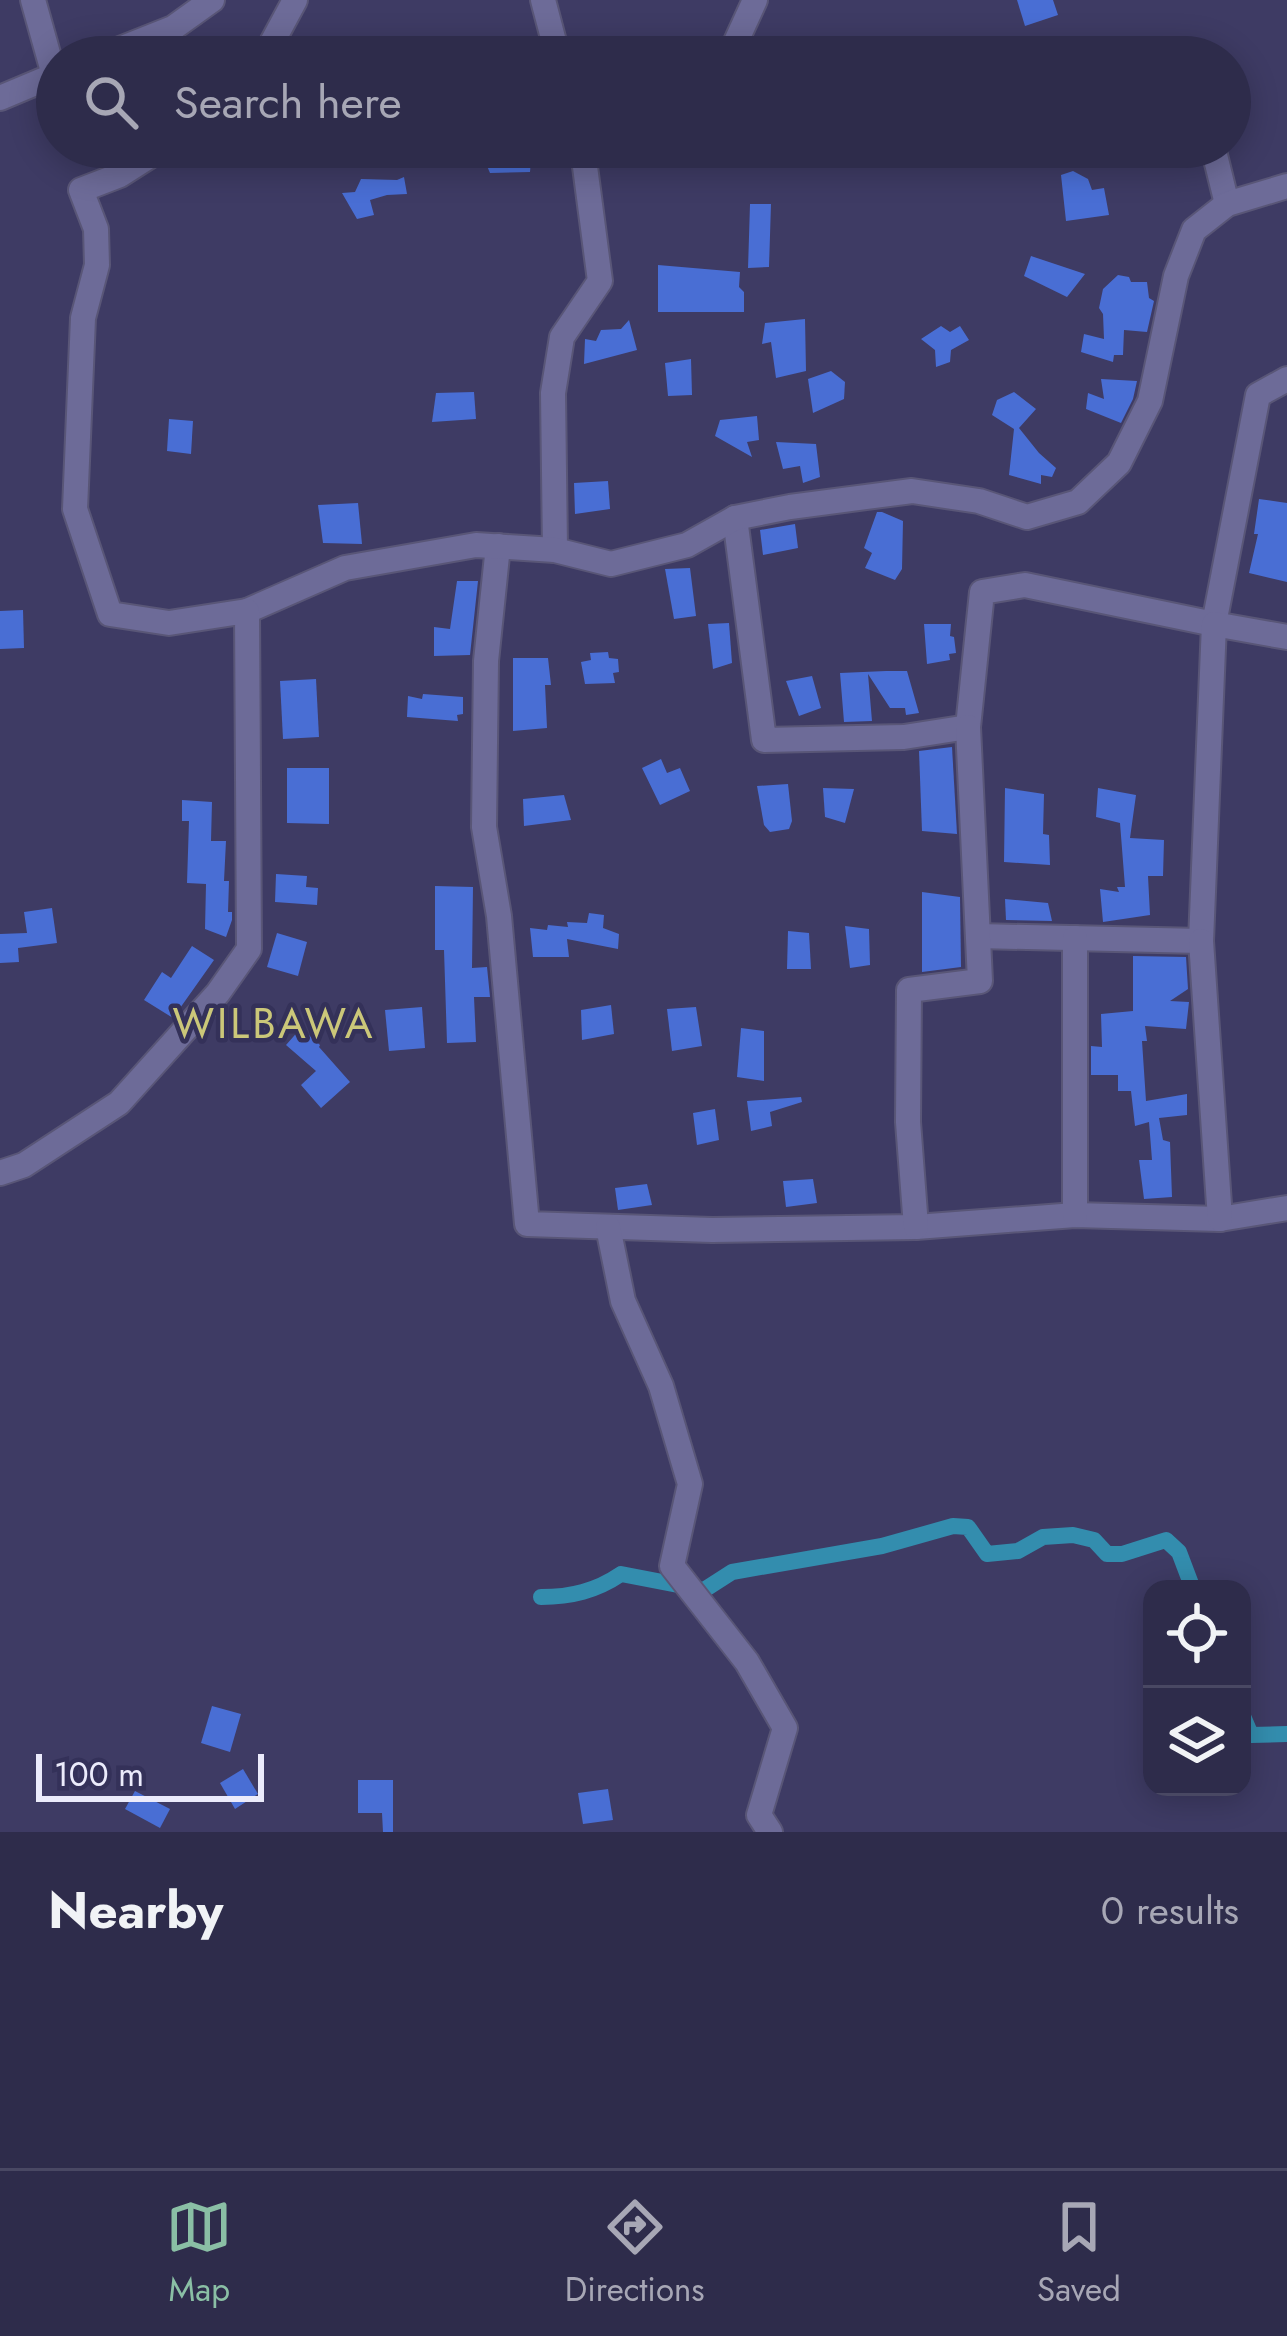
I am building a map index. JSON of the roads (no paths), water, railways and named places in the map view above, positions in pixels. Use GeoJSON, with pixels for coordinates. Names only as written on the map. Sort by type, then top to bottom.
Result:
{"type":"FeatureCollection","features":[{"type":"Feature","properties":{"kind":"street"},"geometry":{"type":"LineString","coordinates":[[33,0],[44,36]]}},
{"type":"Feature","properties":{"kind":"street"},"geometry":{"type":"LineString","coordinates":[[153,36],[173,28],[212,0]]}},
{"type":"Feature","properties":{"kind":"street"},"geometry":{"type":"LineString","coordinates":[[276,36],[295,0]]}},
{"type":"Feature","properties":{"kind":"street"},"geometry":{"type":"LineString","coordinates":[[543,0],[552,36]]}},
{"type":"Feature","properties":{"kind":"street"},"geometry":{"type":"LineString","coordinates":[[739,36],[755,0]]}},
{"type":"Feature","properties":{"kind":"street"},"geometry":{"type":"LineString","coordinates":[[0,98],[36,83]]}},
{"type":"Feature","properties":{"kind":"street"},"geometry":{"type":"LineString","coordinates":[[132,168],[81,190],[96,230],[97,265],[83,318],[75,508],[110,614],[169,623],[248,611],[345,568],[476,545],[555,550],[611,564],[687,544],[735,518],[790,507],[912,491],[980,501],[1027,517],[1078,502],[1119,463],[1150,400],[1176,275],[1195,230],[1227,204],[1287,186]]}},
{"type":"Feature","properties":{"kind":"street"},"geometry":{"type":"LineString","coordinates":[[555,550],[553,393],[562,337],[600,281],[587,168]]}},
{"type":"Feature","properties":{"kind":"street"},"geometry":{"type":"LineString","coordinates":[[1218,168],[1227,204]]}},
{"type":"Feature","properties":{"kind":"street"},"geometry":{"type":"LineString","coordinates":[[1220,1219],[1201,941],[1214,624],[1258,395],[1287,379]]}},
{"type":"Feature","properties":{"kind":"street"},"geometry":{"type":"LineString","coordinates":[[735,518],[764,740],[904,737],[968,728]]}},
{"type":"Feature","properties":{"kind":"street"},"geometry":{"type":"LineString","coordinates":[[498,546],[486,661],[484,827],[499,916],[527,1224],[712,1231],[916,1227],[1076,1215],[1220,1219],[1287,1208]]}},
{"type":"Feature","properties":{"kind":"street"},"geometry":{"type":"LineString","coordinates":[[916,1227],[908,1122],[909,990],[980,981],[968,728],[982,592],[1025,585],[1287,637]]}},
{"type":"Feature","properties":{"kind":"street"},"geometry":{"type":"LineString","coordinates":[[0,1173],[24,1165],[118,1103],[218,993],[249,949],[248,611]]}},
{"type":"Feature","properties":{"kind":"street"},"geometry":{"type":"LineString","coordinates":[[978,936],[1201,941]]}},
{"type":"Feature","properties":{"kind":"street"},"geometry":{"type":"LineString","coordinates":[[1075,938],[1076,1215]]}},
{"type":"Feature","properties":{"kind":"street"},"geometry":{"type":"LineString","coordinates":[[608,1227],[623,1300],[661,1386],[690,1484],[672,1566],[747,1662],[785,1728],[759,1815],[770,1832]]}},
{"type":"Feature","properties":{"kind":"waterway"},"geometry":{"type":"LineString","coordinates":[[541,1597],[583,1592],[621,1574],[704,1590],[732,1572],[882,1546],[953,1526],[968,1527],[987,1554],[1018,1551],[1043,1537],[1073,1535],[1094,1540],[1107,1554],[1166,1540],[1179,1552],[1190,1580]]}},
{"type":"Feature","properties":{"kind":"waterway"},"geometry":{"type":"LineString","coordinates":[[1251,1735],[1287,1734]]}},
{"type":"Feature","properties":{"kind":"district","name":"WILBAWA"},"geometry":{"type":"Point","coordinates":[274,1023]}}]}
